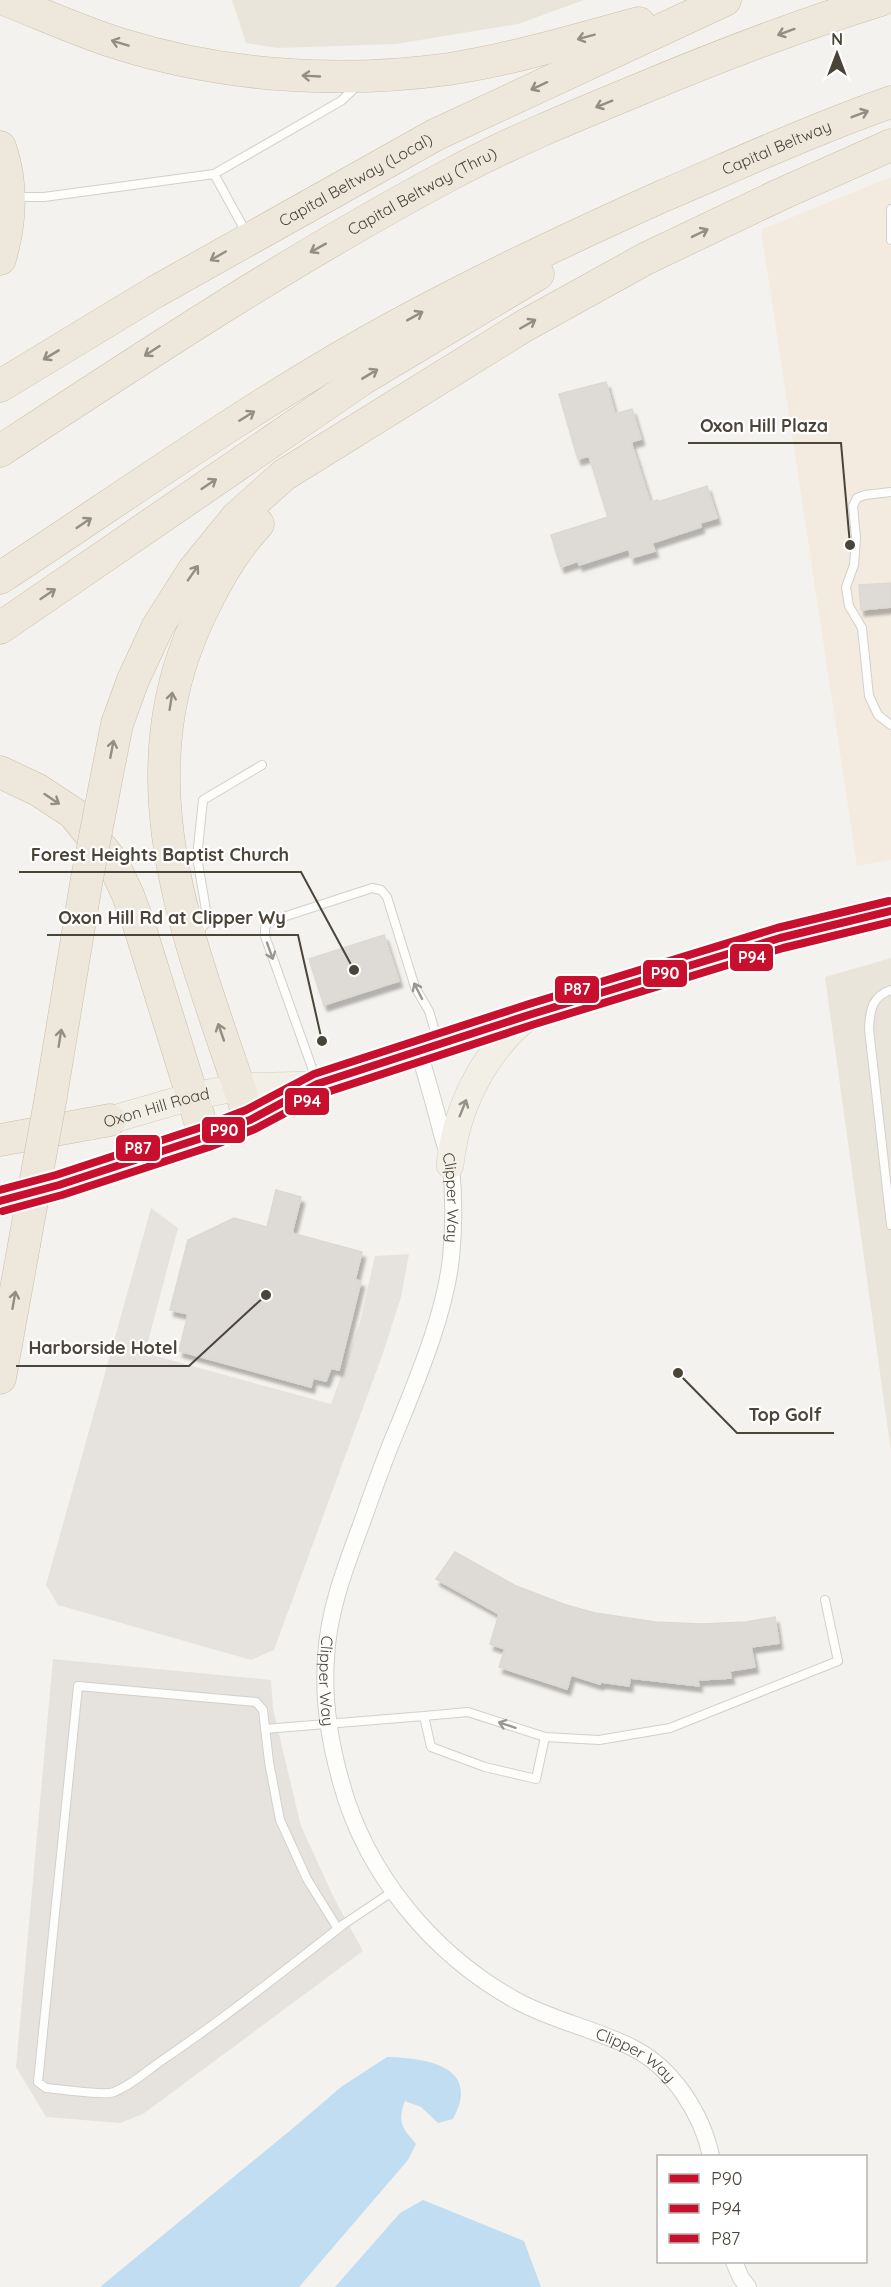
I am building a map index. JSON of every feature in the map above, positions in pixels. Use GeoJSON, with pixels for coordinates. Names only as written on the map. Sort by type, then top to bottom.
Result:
{"type":"FeatureCollection","features":[{"type":"Feature","properties":{"kind":"highway"},"geometry":{"type":"LineString","coordinates":[[6,0],[122,44],[186,61],[263,73],[321,77],[368,76],[448,69],[504,58],[725,0]]}},
{"type":"Feature","properties":{"kind":"highway","name":"Capital Beltway (Local)"},"geometry":{"type":"LineString","coordinates":[[0,386],[155,292],[435,135],[725,0]]}},
{"type":"Feature","properties":{"kind":"highway","name":"Capital Beltway (Thru)"},"geometry":{"type":"LineString","coordinates":[[0,451],[177,334],[305,255],[453,173],[585,112],[727,53],[881,0]]}},
{"type":"Feature","properties":{"kind":"highway","name":"Capital Beltway"},"geometry":{"type":"LineString","coordinates":[[663,196],[766,151],[891,102]]}},
{"type":"Feature","properties":{"kind":"highway"},"geometry":{"type":"LineString","coordinates":[[0,1378],[51,1096],[87,878],[117,724],[133,680],[158,626],[193,571],[237,517],[284,475],[379,414],[525,326],[645,259],[891,145]]}},
{"type":"Feature","properties":{"kind":"highway"},"geometry":{"type":"LineString","coordinates":[[0,147],[11,197],[7,235],[0,259]]}},
{"type":"Feature","properties":{"kind":"highway"},"geometry":{"type":"LineString","coordinates":[[0,578],[227,428],[350,352],[516,264],[663,196]]}},
{"type":"Feature","properties":{"kind":"highway"},"geometry":{"type":"LineString","coordinates":[[0,627],[364,378],[531,278],[617,231],[663,196]]}},
{"type":"Feature","properties":{"kind":"highway"},"geometry":{"type":"LineString","coordinates":[[250,1120],[190,943],[175,884],[166,832],[163,788],[165,738],[173,691],[189,639],[216,582],[250,533],[293,487],[379,414]]}},
{"type":"Feature","properties":{"kind":"highway"},"geometry":{"type":"LineString","coordinates":[[0,772],[38,790],[73,813],[112,861],[139,925],[205,1137]]}},
{"type":"Feature","properties":{"kind":"highway"},"geometry":{"type":"LineString","coordinates":[[0,1140],[110,1120]]}},
{"type":"Feature","properties":{"kind":"main road","name":"Oxon Hill Road"},"geometry":{"type":"LineString","coordinates":[[0,1201],[68,1182],[205,1137],[250,1120],[317,1084],[532,1014],[780,938],[891,911]]}},
{"type":"Feature","properties":{"kind":"main road"},"geometry":{"type":"LineString","coordinates":[[450,1165],[460,1116],[473,1086],[502,1042],[532,1014]]}},
{"type":"Feature","properties":{"kind":"main road","name":"Oxon Hill Road"},"geometry":{"type":"LineString","coordinates":[[0,1155],[193,1096],[240,1087],[317,1084]]}},
{"type":"Feature","properties":{"kind":"street","name":"Clipper Way"},"geometry":{"type":"LineString","coordinates":[[429,1048],[450,1165],[453,1219],[450,1261],[421,1370],[392,1440],[337,1592],[326,1658],[329,1723],[341,1783],[354,1820],[392,1892],[441,1946],[474,1974],[518,2002],[636,2049],[660,2067],[685,2095],[697,2115],[710,2155]]}},
{"type":"Feature","properties":{"kind":"street"},"geometry":{"type":"LineString","coordinates":[[734,2263],[748,2287]]}},
{"type":"Feature","properties":{"kind":"lane"},"geometry":{"type":"LineString","coordinates":[[11,197],[44,197],[214,174],[341,101],[368,76]]}},
{"type":"Feature","properties":{"kind":"lane"},"geometry":{"type":"LineString","coordinates":[[214,174],[249,238]]}},
{"type":"Feature","properties":{"kind":"lane"},"geometry":{"type":"LineString","coordinates":[[891,209],[891,240]]}},
{"type":"Feature","properties":{"kind":"lane"},"geometry":{"type":"LineString","coordinates":[[891,492],[865,495],[857,498],[853,506],[856,538],[854,565],[846,587],[849,606],[862,628],[869,696],[878,715],[891,725]]}},
{"type":"Feature","properties":{"kind":"lane"},"geometry":{"type":"LineString","coordinates":[[190,943],[205,924],[206,910],[197,857],[203,800],[262,765]]}},
{"type":"Feature","properties":{"kind":"lane"},"geometry":{"type":"LineString","coordinates":[[317,1084],[265,936],[265,928],[268,922],[372,888],[381,890],[387,897],[415,987],[429,1011],[429,1048]]}},
{"type":"Feature","properties":{"kind":"lane"},"geometry":{"type":"LineString","coordinates":[[891,990],[879,994],[874,1002],[870,1013],[869,1029],[891,1226]]}},
{"type":"Feature","properties":{"kind":"lane"},"geometry":{"type":"LineString","coordinates":[[265,1730],[468,1712],[545,1737],[599,1740],[670,1728],[838,1661],[825,1600]]}},
{"type":"Feature","properties":{"kind":"lane"},"geometry":{"type":"LineString","coordinates":[[338,1929],[307,1879],[280,1820],[263,1710],[256,1702],[78,1686],[38,2082],[46,2088],[113,2093],[180,2049],[338,1929],[392,1892]]}},
{"type":"Feature","properties":{"kind":"lane"},"geometry":{"type":"LineString","coordinates":[[424,1716],[430,1747],[485,1767],[536,1779],[545,1737]]}},
{"type":"Feature","properties":{"kind":"shaded area"},"geometry":{"type":"Polygon","coordinates":[[[232,0],[584,0],[518,24],[396,44],[278,48],[246,43],[232,0]]]}},
{"type":"Feature","properties":{"kind":"shaded area"},"geometry":{"type":"Polygon","coordinates":[[[891,177],[891,860],[857,866],[761,230],[891,177]]]}},
{"type":"Feature","properties":{"kind":"shaded area"},"geometry":{"type":"Polygon","coordinates":[[[891,958],[891,1452],[825,977],[891,958]]]}},
{"type":"Feature","properties":{"kind":"shaded area"},"geometry":{"type":"Polygon","coordinates":[[[151,1208],[178,1228],[145,1353],[331,1404],[360,1322],[375,1256],[409,1254],[401,1297],[382,1356],[274,1650],[251,1660],[58,1605],[46,1585],[151,1208]]]}},
{"type":"Feature","properties":{"kind":"shaded area"},"geometry":{"type":"Polygon","coordinates":[[[53,1659],[271,1680],[273,1709],[301,1826],[334,1898],[363,1951],[143,2114],[120,2123],[46,2117],[16,2067],[53,1659]]]}},
{"type":"Feature","properties":{"kind":"water"},"geometry":{"type":"Polygon","coordinates":[[[387,2057],[418,2060],[446,2068],[455,2076],[460,2087],[460,2101],[453,2119],[438,2123],[421,2107],[405,2101],[401,2114],[402,2124],[416,2144],[408,2160],[299,2287],[100,2287],[341,2087],[387,2057]]]}},
{"type":"Feature","properties":{"kind":"water"},"geometry":{"type":"Polygon","coordinates":[[[423,2200],[524,2241],[541,2287],[335,2287],[400,2213],[423,2200]]]}},
{"type":"Feature","properties":{"kind":"building"},"geometry":{"type":"Polygon","coordinates":[[[606,382],[615,414],[632,409],[641,439],[631,442],[650,502],[658,500],[658,502],[707,486],[717,518],[700,523],[701,527],[652,543],[655,551],[631,558],[629,549],[579,565],[578,561],[561,567],[551,535],[608,517],[589,456],[578,459],[559,394],[606,382]]]}},
{"type":"Feature","properties":{"kind":"building"},"geometry":{"type":"Polygon","coordinates":[[[891,583],[891,607],[861,610],[859,585],[891,583]]]}},
{"type":"Feature","properties":{"kind":"building"},"geometry":{"type":"Polygon","coordinates":[[[384,935],[399,981],[324,1005],[309,959],[384,935]]]}},
{"type":"Feature","properties":{"kind":"building"},"geometry":{"type":"Polygon","coordinates":[[[276,1190],[301,1197],[292,1233],[362,1252],[355,1280],[361,1281],[339,1370],[331,1368],[326,1381],[313,1378],[311,1387],[179,1351],[188,1314],[170,1310],[188,1240],[234,1218],[267,1227],[276,1190]]]}},
{"type":"Feature","properties":{"kind":"building"},"geometry":{"type":"Polygon","coordinates":[[[455,1552],[516,1586],[566,1605],[595,1613],[655,1622],[701,1624],[746,1622],[775,1617],[779,1643],[751,1647],[755,1667],[730,1671],[731,1678],[698,1680],[699,1686],[630,1678],[629,1686],[601,1682],[600,1684],[571,1675],[567,1689],[499,1667],[505,1649],[490,1644],[499,1614],[436,1579],[455,1552]]]}},
{"type":"Feature","properties":{"kind":"transit line","name":"P87"},"geometry":{"type":"LineString","coordinates":[[0,1190],[56,1175],[202,1127],[246,1110],[314,1074],[529,1004],[777,928],[889,901]]}},
{"type":"Feature","properties":{"kind":"transit line","name":"P90"},"geometry":{"type":"LineString","coordinates":[[0,1201],[59,1185],[205,1137],[250,1120],[317,1084],[532,1014],[780,938],[891,911]]}},
{"type":"Feature","properties":{"kind":"transit line","name":"P94"},"geometry":{"type":"LineString","coordinates":[[3,1211],[62,1195],[209,1147],[255,1129],[321,1094],[535,1024],[783,948],[891,922]]}},
{"type":"Feature","properties":{"kind":"place","name":"Oxon Hill Plaza"},"geometry":{"type":"Point","coordinates":[850,545]}},
{"type":"Feature","properties":{"kind":"place","name":"Forest Heights Baptist Church"},"geometry":{"type":"Point","coordinates":[354,970]}},
{"type":"Feature","properties":{"kind":"place","name":"Oxon Hill Rd at Clipper Wy"},"geometry":{"type":"Point","coordinates":[322,1041]}},
{"type":"Feature","properties":{"kind":"place","name":"Harborside Hotel"},"geometry":{"type":"Point","coordinates":[266,1295]}},
{"type":"Feature","properties":{"kind":"place","name":"Top Golf"},"geometry":{"type":"Point","coordinates":[678,1373]}}]}
